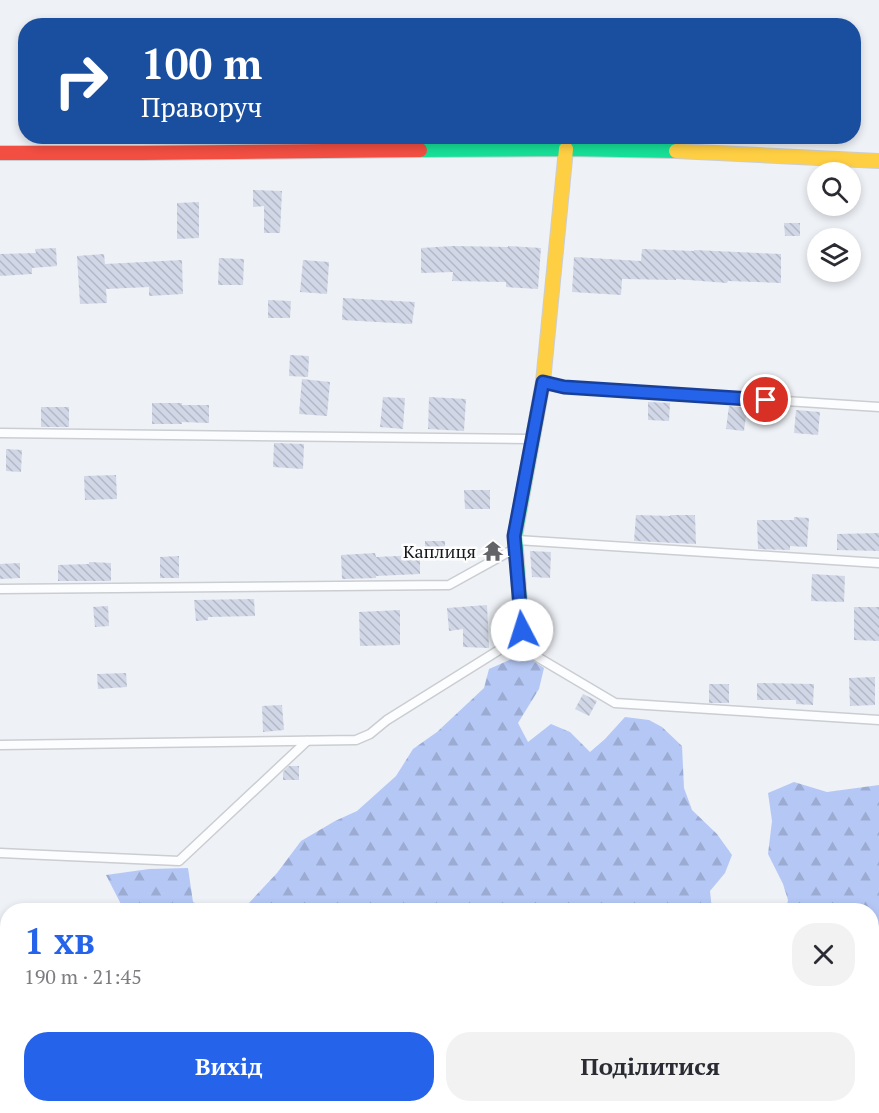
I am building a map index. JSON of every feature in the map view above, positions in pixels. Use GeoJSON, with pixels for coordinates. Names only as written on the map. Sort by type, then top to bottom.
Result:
{"type":"FeatureCollection","features":[{"type":"Feature","properties":{"kind":"main road"},"geometry":{"type":"LineString","coordinates":[[0,153],[567,149],[879,161]]}},
{"type":"Feature","properties":{"kind":"main road"},"geometry":{"type":"LineString","coordinates":[[512,642],[517,639],[522,630],[514,536],[543,382],[567,149]]}},
{"type":"Feature","properties":{"kind":"lane"},"geometry":{"type":"LineString","coordinates":[[543,382],[564,387],[879,407]]}},
{"type":"Feature","properties":{"kind":"lane"},"geometry":{"type":"LineString","coordinates":[[0,433],[533,439]]}},
{"type":"Feature","properties":{"kind":"lane"},"geometry":{"type":"LineString","coordinates":[[0,589],[450,585],[515,544],[879,563]]}},
{"type":"Feature","properties":{"kind":"lane"},"geometry":{"type":"LineString","coordinates":[[0,745],[356,740],[370,734],[387,720],[512,642],[615,703],[879,720]]}},
{"type":"Feature","properties":{"kind":"lane"},"geometry":{"type":"LineString","coordinates":[[0,853],[179,861],[307,741]]}},
{"type":"Feature","properties":{"kind":"green space"},"geometry":{"type":"Polygon","coordinates":[[[523,654],[544,668],[539,689],[518,723],[528,742],[551,724],[570,732],[590,752],[625,717],[649,720],[662,727],[682,746],[684,788],[692,810],[717,834],[732,855],[725,873],[710,891],[711,903],[249,903],[277,873],[301,841],[357,811],[396,776],[413,749],[437,732],[484,688],[489,669],[523,654]]]}},
{"type":"Feature","properties":{"kind":"green space"},"geometry":{"type":"Polygon","coordinates":[[[794,782],[827,792],[879,785],[879,903],[787,903],[783,884],[768,854],[772,821],[768,793],[794,782]]]}},
{"type":"Feature","properties":{"kind":"green space"},"geometry":{"type":"Polygon","coordinates":[[[188,868],[193,902],[195,903],[120,903],[106,875],[149,869],[188,868]]]}},
{"type":"Feature","properties":{"kind":"building"},"geometry":{"type":"Polygon","coordinates":[[[253,190],[282,191],[280,233],[264,233],[264,206],[253,207],[253,190]]]}},
{"type":"Feature","properties":{"kind":"building"},"geometry":{"type":"Polygon","coordinates":[[[199,202],[199,238],[177,239],[177,203],[199,202]]]}},
{"type":"Feature","properties":{"kind":"building"},"geometry":{"type":"Polygon","coordinates":[[[784,223],[800,223],[800,236],[785,236],[784,223]]]}},
{"type":"Feature","properties":{"kind":"building"},"geometry":{"type":"Polygon","coordinates":[[[453,246],[541,248],[538,289],[506,287],[506,282],[452,281],[453,272],[421,273],[421,248],[453,246]]]}},
{"type":"Feature","properties":{"kind":"building"},"geometry":{"type":"Polygon","coordinates":[[[56,248],[57,266],[32,268],[32,274],[0,276],[0,254],[36,253],[35,249],[56,248]]]}},
{"type":"Feature","properties":{"kind":"building"},"geometry":{"type":"Polygon","coordinates":[[[642,249],[781,254],[781,283],[622,279],[621,295],[572,292],[574,257],[641,261],[642,249]]]}},
{"type":"Feature","properties":{"kind":"building"},"geometry":{"type":"Polygon","coordinates":[[[104,254],[105,264],[182,260],[183,294],[149,296],[149,287],[106,289],[107,303],[80,304],[77,256],[104,254]]]}},
{"type":"Feature","properties":{"kind":"building"},"geometry":{"type":"Polygon","coordinates":[[[219,258],[244,259],[243,285],[218,285],[219,258]]]}},
{"type":"Feature","properties":{"kind":"building"},"geometry":{"type":"Polygon","coordinates":[[[303,260],[329,262],[327,294],[300,292],[303,260]]]}},
{"type":"Feature","properties":{"kind":"building"},"geometry":{"type":"Polygon","coordinates":[[[343,298],[415,302],[412,324],[342,320],[343,298]]]}},
{"type":"Feature","properties":{"kind":"building"},"geometry":{"type":"Polygon","coordinates":[[[268,300],[291,301],[290,318],[268,318],[268,300]]]}},
{"type":"Feature","properties":{"kind":"building"},"geometry":{"type":"Polygon","coordinates":[[[290,355],[309,356],[308,377],[289,376],[290,355]]]}},
{"type":"Feature","properties":{"kind":"building"},"geometry":{"type":"Polygon","coordinates":[[[302,379],[330,382],[327,416],[299,414],[302,379]]]}},
{"type":"Feature","properties":{"kind":"building"},"geometry":{"type":"Polygon","coordinates":[[[383,397],[405,398],[403,429],[380,427],[383,397]]]}},
{"type":"Feature","properties":{"kind":"building"},"geometry":{"type":"Polygon","coordinates":[[[429,397],[466,399],[464,431],[428,429],[429,397]]]}},
{"type":"Feature","properties":{"kind":"building"},"geometry":{"type":"Polygon","coordinates":[[[648,402],[670,403],[669,421],[648,420],[648,402]]]}},
{"type":"Feature","properties":{"kind":"building"},"geometry":{"type":"Polygon","coordinates":[[[152,403],[209,405],[209,423],[152,424],[152,403]]]}},
{"type":"Feature","properties":{"kind":"building"},"geometry":{"type":"Polygon","coordinates":[[[729,406],[747,408],[744,431],[726,429],[729,406]]]}},
{"type":"Feature","properties":{"kind":"building"},"geometry":{"type":"Polygon","coordinates":[[[41,407],[69,407],[69,427],[41,427],[41,407]]]}},
{"type":"Feature","properties":{"kind":"building"},"geometry":{"type":"Polygon","coordinates":[[[796,410],[820,412],[818,435],[794,433],[796,410]]]}},
{"type":"Feature","properties":{"kind":"building"},"geometry":{"type":"Polygon","coordinates":[[[274,443],[304,444],[303,469],[273,467],[274,443]]]}},
{"type":"Feature","properties":{"kind":"building"},"geometry":{"type":"Polygon","coordinates":[[[6,449],[22,450],[21,472],[6,471],[6,449]]]}},
{"type":"Feature","properties":{"kind":"building"},"geometry":{"type":"Polygon","coordinates":[[[116,475],[117,499],[85,500],[84,476],[116,475]]]}},
{"type":"Feature","properties":{"kind":"building"},"geometry":{"type":"Polygon","coordinates":[[[464,490],[490,490],[490,509],[465,509],[464,490]]]}},
{"type":"Feature","properties":{"kind":"building"},"geometry":{"type":"Polygon","coordinates":[[[636,515],[695,515],[696,544],[634,541],[636,515]]]}},
{"type":"Feature","properties":{"kind":"building"},"geometry":{"type":"Polygon","coordinates":[[[794,517],[809,518],[807,547],[790,546],[790,550],[758,549],[757,520],[794,520],[794,517]]]}},
{"type":"Feature","properties":{"kind":"building"},"geometry":{"type":"Polygon","coordinates":[[[879,533],[879,551],[837,550],[837,534],[879,533]]]}},
{"type":"Feature","properties":{"kind":"building"},"geometry":{"type":"Polygon","coordinates":[[[425,541],[445,541],[445,554],[425,554],[425,541]]]}},
{"type":"Feature","properties":{"kind":"building"},"geometry":{"type":"Polygon","coordinates":[[[530,551],[551,552],[550,578],[532,577],[530,551]]]}},
{"type":"Feature","properties":{"kind":"building"},"geometry":{"type":"Polygon","coordinates":[[[375,553],[376,557],[420,555],[420,574],[342,579],[341,555],[375,553]]]}},
{"type":"Feature","properties":{"kind":"building"},"geometry":{"type":"Polygon","coordinates":[[[179,556],[179,578],[160,578],[160,557],[179,556]]]}},
{"type":"Feature","properties":{"kind":"building"},"geometry":{"type":"Polygon","coordinates":[[[89,562],[111,563],[111,581],[58,581],[58,565],[89,564],[89,562]]]}},
{"type":"Feature","properties":{"kind":"building"},"geometry":{"type":"Polygon","coordinates":[[[20,563],[20,578],[0,579],[0,564],[20,563]]]}},
{"type":"Feature","properties":{"kind":"building"},"geometry":{"type":"Polygon","coordinates":[[[812,574],[845,576],[844,602],[811,601],[812,574]]]}},
{"type":"Feature","properties":{"kind":"building"},"geometry":{"type":"Polygon","coordinates":[[[254,599],[255,616],[208,617],[208,620],[196,621],[194,600],[254,599]]]}},
{"type":"Feature","properties":{"kind":"building"},"geometry":{"type":"Polygon","coordinates":[[[487,605],[489,648],[463,647],[463,629],[449,631],[447,608],[487,605]]]}},
{"type":"Feature","properties":{"kind":"building"},"geometry":{"type":"Polygon","coordinates":[[[108,606],[109,626],[95,627],[93,607],[108,606]]]}},
{"type":"Feature","properties":{"kind":"building"},"geometry":{"type":"Polygon","coordinates":[[[854,607],[879,607],[879,641],[854,640],[854,607]]]}},
{"type":"Feature","properties":{"kind":"building"},"geometry":{"type":"Polygon","coordinates":[[[400,610],[400,645],[360,646],[359,612],[400,610]]]}},
{"type":"Feature","properties":{"kind":"building"},"geometry":{"type":"Polygon","coordinates":[[[126,673],[127,687],[98,689],[97,674],[126,673]]]}},
{"type":"Feature","properties":{"kind":"building"},"geometry":{"type":"Polygon","coordinates":[[[875,677],[875,705],[850,706],[849,678],[875,677]]]}},
{"type":"Feature","properties":{"kind":"building"},"geometry":{"type":"Polygon","coordinates":[[[757,683],[814,684],[813,705],[796,704],[796,700],[757,700],[757,683]]]}},
{"type":"Feature","properties":{"kind":"building"},"geometry":{"type":"Polygon","coordinates":[[[709,684],[729,684],[729,703],[709,703],[709,684]]]}},
{"type":"Feature","properties":{"kind":"building"},"geometry":{"type":"Polygon","coordinates":[[[583,694],[597,701],[589,716],[575,709],[583,694]]]}},
{"type":"Feature","properties":{"kind":"building"},"geometry":{"type":"Polygon","coordinates":[[[282,705],[284,730],[263,732],[262,706],[282,705]]]}},
{"type":"Feature","properties":{"kind":"building"},"geometry":{"type":"Polygon","coordinates":[[[289,766],[299,766],[299,780],[283,780],[283,772],[289,766]]]}},
{"type":"Feature","properties":{"kind":"traffic: fast"},"geometry":{"type":"LineString","coordinates":[[420,150],[676,151]]}},
{"type":"Feature","properties":{"kind":"traffic: fast"},"geometry":{"type":"LineString","coordinates":[[512,642],[517,639],[522,630],[515,536],[537,415]]}},
{"type":"Feature","properties":{"kind":"traffic: slow"},"geometry":{"type":"LineString","coordinates":[[537,415],[543,382],[566,149]]}},
{"type":"Feature","properties":{"kind":"traffic: slow"},"geometry":{"type":"LineString","coordinates":[[676,151],[879,161]]}},
{"type":"Feature","properties":{"kind":"traffic: jam"},"geometry":{"type":"LineString","coordinates":[[0,153],[420,150]]}},
{"type":"Feature","properties":{"kind":"place","name":"Каплиця"},"geometry":{"type":"Point","coordinates":[493,551]}},
{"type":"Feature","properties":{"kind":"route"},"geometry":{"type":"LineString","coordinates":[[522,630],[514,536],[543,382],[564,387],[766,400]]}}]}
